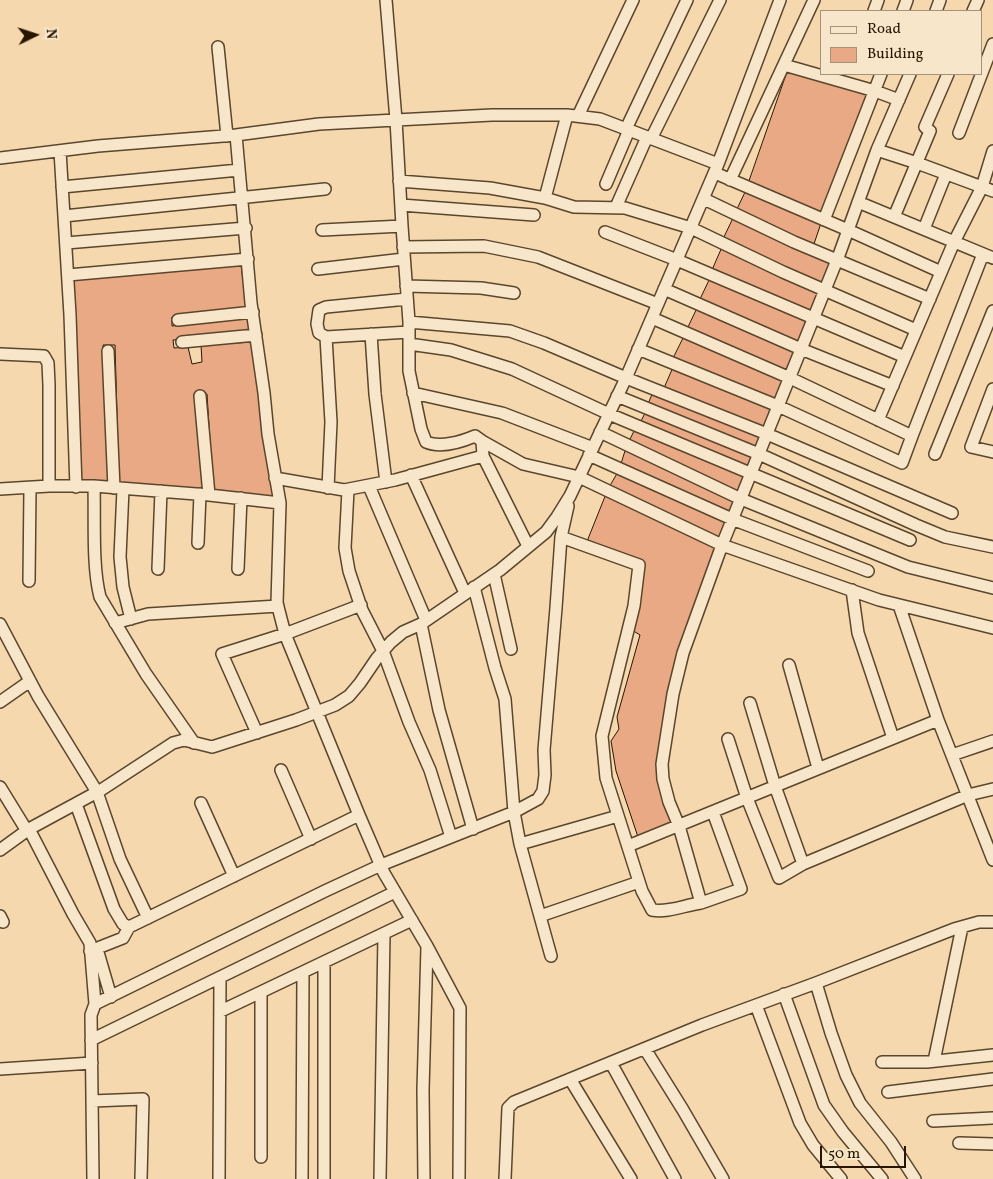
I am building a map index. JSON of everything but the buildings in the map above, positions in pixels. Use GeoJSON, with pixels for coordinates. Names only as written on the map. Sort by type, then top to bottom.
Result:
{"type":"FeatureCollection","features":[{"type":"Feature","properties":{"kind":"street"},"geometry":{"type":"LineString","coordinates":[[386,0],[396,120],[409,333],[409,371],[421,429],[426,442],[434,446],[475,436],[524,464],[579,477],[722,544],[879,600],[993,628]]}},
{"type":"Feature","properties":{"kind":"street"},"geometry":{"type":"LineString","coordinates":[[545,198],[573,115],[633,0]]}},
{"type":"Feature","properties":{"kind":"street"},"geometry":{"type":"LineString","coordinates":[[606,184],[627,130],[687,0]]}},
{"type":"Feature","properties":{"kind":"street"},"geometry":{"type":"LineString","coordinates":[[616,207],[720,0]]}},
{"type":"Feature","properties":{"kind":"street"},"geometry":{"type":"LineString","coordinates":[[0,850],[28,830],[97,792],[174,743],[184,740],[212,747],[335,705],[349,696],[383,651],[403,632],[423,622],[494,574],[546,532],[570,496],[626,378],[717,169],[780,0]]}},
{"type":"Feature","properties":{"kind":"street"},"geometry":{"type":"LineString","coordinates":[[730,180],[814,0]]}},
{"type":"Feature","properties":{"kind":"street"},"geometry":{"type":"LineString","coordinates":[[983,70],[993,44]]}},
{"type":"Feature","properties":{"kind":"street"},"geometry":{"type":"LineString","coordinates":[[218,47],[231,135],[239,170],[253,312],[268,434],[280,503],[278,606],[285,634],[381,865],[460,1008],[459,1179]]}},
{"type":"Feature","properties":{"kind":"street"},"geometry":{"type":"LineString","coordinates":[[784,65],[875,91],[899,100]]}},
{"type":"Feature","properties":{"kind":"street"},"geometry":{"type":"LineString","coordinates":[[824,220],[881,75]]}},
{"type":"Feature","properties":{"kind":"street"},"geometry":{"type":"LineString","coordinates":[[701,903],[680,826],[669,802],[663,779],[662,764],[673,694],[683,653],[740,498],[790,378],[877,150],[910,75]]}},
{"type":"Feature","properties":{"kind":"street"},"geometry":{"type":"LineString","coordinates":[[894,217],[930,131],[925,127],[948,75]]}},
{"type":"Feature","properties":{"kind":"street"},"geometry":{"type":"LineString","coordinates":[[959,133],[981,75]]}},
{"type":"Feature","properties":{"kind":"street"},"geometry":{"type":"LineString","coordinates":[[0,158],[98,146],[231,135],[320,124],[492,115],[573,115],[600,119],[649,138],[717,169],[730,180],[941,272]]}},
{"type":"Feature","properties":{"kind":"street"},"geometry":{"type":"LineString","coordinates":[[877,150],[993,191]]}},
{"type":"Feature","properties":{"kind":"street"},"geometry":{"type":"LineString","coordinates":[[60,151],[68,275],[76,487]]}},
{"type":"Feature","properties":{"kind":"street"},"geometry":{"type":"LineString","coordinates":[[878,420],[954,242],[982,187],[993,151]]}},
{"type":"Feature","properties":{"kind":"street"},"geometry":{"type":"LineString","coordinates":[[62,187],[239,170]]}},
{"type":"Feature","properties":{"kind":"street"},"geometry":{"type":"LineString","coordinates":[[924,229],[946,174]]}},
{"type":"Feature","properties":{"kind":"street"},"geometry":{"type":"LineString","coordinates":[[399,181],[490,188],[545,198],[574,207],[624,208],[691,228],[824,290],[916,330]]}},
{"type":"Feature","properties":{"kind":"street"},"geometry":{"type":"LineString","coordinates":[[64,216],[325,189]]}},
{"type":"Feature","properties":{"kind":"street"},"geometry":{"type":"LineString","coordinates":[[704,199],[794,242],[930,299]]}},
{"type":"Feature","properties":{"kind":"street"},"geometry":{"type":"LineString","coordinates":[[638,349],[778,406],[902,462],[988,256],[858,202]]}},
{"type":"Feature","properties":{"kind":"street"},"geometry":{"type":"LineString","coordinates":[[401,205],[534,215]]}},
{"type":"Feature","properties":{"kind":"street"},"geometry":{"type":"LineString","coordinates":[[322,230],[402,226]]}},
{"type":"Feature","properties":{"kind":"street"},"geometry":{"type":"LineString","coordinates":[[66,243],[246,228]]}},
{"type":"Feature","properties":{"kind":"street"},"geometry":{"type":"LineString","coordinates":[[605,232],[677,260],[905,357]]}},
{"type":"Feature","properties":{"kind":"street"},"geometry":{"type":"LineString","coordinates":[[403,247],[484,246],[538,257],[658,304]]}},
{"type":"Feature","properties":{"kind":"street"},"geometry":{"type":"LineString","coordinates":[[68,275],[248,259]]}},
{"type":"Feature","properties":{"kind":"street"},"geometry":{"type":"LineString","coordinates":[[318,270],[404,259]]}},
{"type":"Feature","properties":{"kind":"street"},"geometry":{"type":"LineString","coordinates":[[406,286],[481,288],[514,294]]}},
{"type":"Feature","properties":{"kind":"street"},"geometry":{"type":"LineString","coordinates":[[664,289],[801,349],[893,386]]}},
{"type":"Feature","properties":{"kind":"street"},"geometry":{"type":"LineString","coordinates":[[407,299],[326,306],[319,310],[318,334],[326,337],[510,331],[544,343],[767,434],[952,513]]}},
{"type":"Feature","properties":{"kind":"street"},"geometry":{"type":"LineString","coordinates":[[935,454],[993,311]]}},
{"type":"Feature","properties":{"kind":"street"},"geometry":{"type":"LineString","coordinates":[[178,320],[253,312]]}},
{"type":"Feature","properties":{"kind":"street"},"geometry":{"type":"LineString","coordinates":[[652,318],[790,378],[912,436]]}},
{"type":"Feature","properties":{"kind":"street"},"geometry":{"type":"LineString","coordinates":[[409,333],[451,350],[512,369],[609,414],[910,540]]}},
{"type":"Feature","properties":{"kind":"street"},"geometry":{"type":"LineString","coordinates":[[372,334],[375,394],[386,482]]}},
{"type":"Feature","properties":{"kind":"street"},"geometry":{"type":"LineString","coordinates":[[182,342],[256,335]]}},
{"type":"Feature","properties":{"kind":"street"},"geometry":{"type":"LineString","coordinates":[[326,337],[330,422],[328,488]]}},
{"type":"Feature","properties":{"kind":"street"},"geometry":{"type":"LineString","coordinates":[[108,350],[119,488],[120,557],[123,587],[131,619]]}},
{"type":"Feature","properties":{"kind":"street"},"geometry":{"type":"LineString","coordinates":[[0,354],[44,356],[48,363],[49,486]]}},
{"type":"Feature","properties":{"kind":"street"},"geometry":{"type":"LineString","coordinates":[[993,389],[971,447],[993,452]]}},
{"type":"Feature","properties":{"kind":"street"},"geometry":{"type":"LineString","coordinates":[[413,393],[502,413],[591,451],[732,519],[868,571]]}},
{"type":"Feature","properties":{"kind":"street"},"geometry":{"type":"LineString","coordinates":[[198,543],[204,495],[200,396]]}},
{"type":"Feature","properties":{"kind":"street"},"geometry":{"type":"LineString","coordinates":[[618,396],[759,454],[945,537],[993,547]]}},
{"type":"Feature","properties":{"kind":"street"},"geometry":{"type":"LineString","coordinates":[[600,432],[740,498],[908,567],[993,588]]}},
{"type":"Feature","properties":{"kind":"street"},"geometry":{"type":"LineString","coordinates":[[482,441],[483,456],[528,546]]}},
{"type":"Feature","properties":{"kind":"street"},"geometry":{"type":"LineString","coordinates":[[275,478],[348,490],[386,482],[483,456]]}},
{"type":"Feature","properties":{"kind":"street"},"geometry":{"type":"LineString","coordinates":[[411,475],[470,590],[505,699],[514,812],[520,844],[551,956]]}},
{"type":"Feature","properties":{"kind":"street"},"geometry":{"type":"LineString","coordinates":[[94,486],[100,597],[165,702],[194,743]]}},
{"type":"Feature","properties":{"kind":"street"},"geometry":{"type":"LineString","coordinates":[[0,489],[94,486],[280,503]]}},
{"type":"Feature","properties":{"kind":"street"},"geometry":{"type":"LineString","coordinates":[[369,486],[423,622],[439,710],[473,828]]}},
{"type":"Feature","properties":{"kind":"street"},"geometry":{"type":"LineString","coordinates":[[29,581],[30,488]]}},
{"type":"Feature","properties":{"kind":"street"},"geometry":{"type":"LineString","coordinates":[[348,490],[345,548],[349,571],[361,605],[383,651],[408,722],[430,770],[451,837]]}},
{"type":"Feature","properties":{"kind":"street"},"geometry":{"type":"LineString","coordinates":[[158,569],[161,491]]}},
{"type":"Feature","properties":{"kind":"street"},"geometry":{"type":"LineString","coordinates":[[94,1004],[316,895],[381,865],[514,812],[538,798],[543,791],[545,731],[561,537],[570,496]]}},
{"type":"Feature","properties":{"kind":"street"},"geometry":{"type":"LineString","coordinates":[[238,569],[241,498]]}},
{"type":"Feature","properties":{"kind":"street"},"geometry":{"type":"LineString","coordinates":[[561,537],[639,564],[634,606],[602,736],[606,778],[642,891],[652,910],[662,912],[701,903],[741,888],[713,812]]}},
{"type":"Feature","properties":{"kind":"street"},"geometry":{"type":"LineString","coordinates":[[494,574],[511,648]]}},
{"type":"Feature","properties":{"kind":"street"},"geometry":{"type":"LineString","coordinates":[[852,590],[858,633],[893,738]]}},
{"type":"Feature","properties":{"kind":"street"},"geometry":{"type":"LineString","coordinates":[[257,733],[222,654],[285,634],[361,605]]}},
{"type":"Feature","properties":{"kind":"street"},"geometry":{"type":"LineString","coordinates":[[899,605],[938,720],[993,860]]}},
{"type":"Feature","properties":{"kind":"street"},"geometry":{"type":"LineString","coordinates":[[115,623],[148,614],[278,606]]}},
{"type":"Feature","properties":{"kind":"street"},"geometry":{"type":"LineString","coordinates":[[0,624],[30,681],[97,792],[120,859],[148,918]]}},
{"type":"Feature","properties":{"kind":"street"},"geometry":{"type":"LineString","coordinates":[[789,665],[818,768]]}},
{"type":"Feature","properties":{"kind":"street"},"geometry":{"type":"LineString","coordinates":[[0,702],[30,681]]}},
{"type":"Feature","properties":{"kind":"street"},"geometry":{"type":"LineString","coordinates":[[750,703],[803,864]]}},
{"type":"Feature","properties":{"kind":"street"},"geometry":{"type":"LineString","coordinates":[[628,846],[938,720]]}},
{"type":"Feature","properties":{"kind":"street"},"geometry":{"type":"LineString","coordinates":[[728,738],[747,798],[779,878],[803,864],[968,795],[993,789]]}},
{"type":"Feature","properties":{"kind":"street"},"geometry":{"type":"LineString","coordinates":[[952,755],[993,741]]}},
{"type":"Feature","properties":{"kind":"street"},"geometry":{"type":"LineString","coordinates":[[281,770],[311,839]]}},
{"type":"Feature","properties":{"kind":"street"},"geometry":{"type":"LineString","coordinates":[[0,787],[28,830],[90,942],[111,997]]}},
{"type":"Feature","properties":{"kind":"street"},"geometry":{"type":"LineString","coordinates":[[201,803],[234,876]]}},
{"type":"Feature","properties":{"kind":"street"},"geometry":{"type":"LineString","coordinates":[[76,804],[114,909],[123,924],[129,927]]}},
{"type":"Feature","properties":{"kind":"street"},"geometry":{"type":"LineString","coordinates":[[94,950],[123,938],[129,927],[359,815]]}},
{"type":"Feature","properties":{"kind":"street"},"geometry":{"type":"LineString","coordinates":[[520,844],[618,816]]}},
{"type":"Feature","properties":{"kind":"street"},"geometry":{"type":"LineString","coordinates":[[540,916],[639,882]]}},
{"type":"Feature","properties":{"kind":"street"},"geometry":{"type":"LineString","coordinates":[[91,1040],[396,892]]}},
{"type":"Feature","properties":{"kind":"street"},"geometry":{"type":"LineString","coordinates":[[221,1011],[412,920]]}},
{"type":"Feature","properties":{"kind":"street"},"geometry":{"type":"LineString","coordinates":[[505,1179],[508,1108],[521,1098],[702,1025],[962,926],[979,922],[993,922]]}},
{"type":"Feature","properties":{"kind":"street"},"geometry":{"type":"LineString","coordinates":[[934,1061],[962,926]]}},
{"type":"Feature","properties":{"kind":"street"},"geometry":{"type":"LineString","coordinates":[[380,1179],[384,934]]}},
{"type":"Feature","properties":{"kind":"street"},"geometry":{"type":"LineString","coordinates":[[424,1179],[423,1090],[427,946]]}},
{"type":"Feature","properties":{"kind":"street"},"geometry":{"type":"LineString","coordinates":[[94,950],[94,1004],[91,1015],[94,1179]]}},
{"type":"Feature","properties":{"kind":"street"},"geometry":{"type":"LineString","coordinates":[[324,963],[324,1179]]}},
{"type":"Feature","properties":{"kind":"street"},"geometry":{"type":"LineString","coordinates":[[302,1179],[303,972]]}},
{"type":"Feature","properties":{"kind":"street"},"geometry":{"type":"LineString","coordinates":[[219,1179],[220,978]]}},
{"type":"Feature","properties":{"kind":"street"},"geometry":{"type":"LineString","coordinates":[[816,983],[843,1067],[860,1103],[891,1142],[915,1179]]}},
{"type":"Feature","properties":{"kind":"street"},"geometry":{"type":"LineString","coordinates":[[261,992],[261,1157]]}},
{"type":"Feature","properties":{"kind":"street"},"geometry":{"type":"LineString","coordinates":[[784,994],[824,1105],[843,1132],[882,1179]]}},
{"type":"Feature","properties":{"kind":"street"},"geometry":{"type":"LineString","coordinates":[[756,1005],[800,1123],[813,1145],[841,1179]]}},
{"type":"Feature","properties":{"kind":"street"},"geometry":{"type":"LineString","coordinates":[[645,1049],[683,1110],[722,1179]]}},
{"type":"Feature","properties":{"kind":"street"},"geometry":{"type":"LineString","coordinates":[[882,1062],[934,1061],[993,1055]]}},
{"type":"Feature","properties":{"kind":"street"},"geometry":{"type":"LineString","coordinates":[[0,1069],[92,1063]]}},
{"type":"Feature","properties":{"kind":"street"},"geometry":{"type":"LineString","coordinates":[[611,1063],[675,1179]]}},
{"type":"Feature","properties":{"kind":"street"},"geometry":{"type":"LineString","coordinates":[[570,1079],[631,1179]]}},
{"type":"Feature","properties":{"kind":"street"},"geometry":{"type":"LineString","coordinates":[[888,1092],[993,1079]]}},
{"type":"Feature","properties":{"kind":"street"},"geometry":{"type":"LineString","coordinates":[[92,1101],[143,1100],[141,1179]]}},
{"type":"Feature","properties":{"kind":"street"},"geometry":{"type":"LineString","coordinates":[[933,1121],[993,1118]]}},
{"type":"Feature","properties":{"kind":"street"},"geometry":{"type":"LineString","coordinates":[[959,1143],[993,1144]]}}]}
